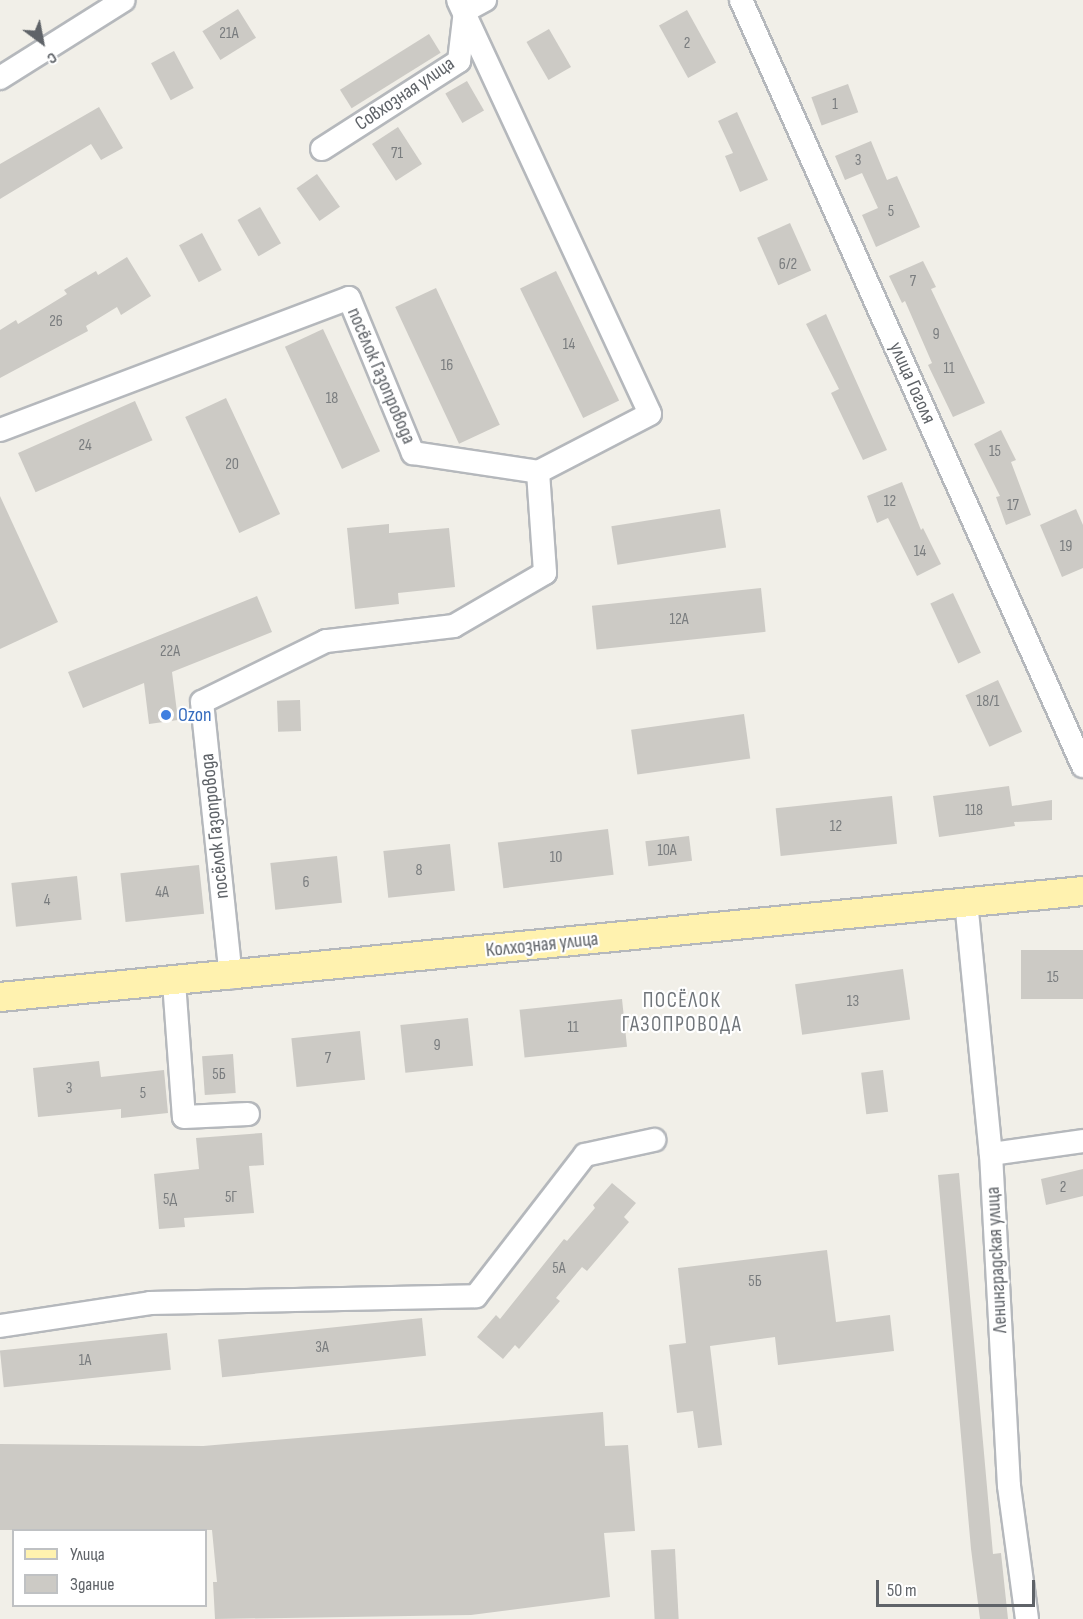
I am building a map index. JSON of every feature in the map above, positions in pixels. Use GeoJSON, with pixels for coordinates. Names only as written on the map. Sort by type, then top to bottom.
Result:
{"type":"FeatureCollection","features":[{"type":"Feature","properties":{"kind":"main road","name":"Колхозная улица"},"geometry":{"type":"LineString","coordinates":[[0,997],[231,977],[1083,891]]}},
{"type":"Feature","properties":{"kind":"street"},"geometry":{"type":"LineString","coordinates":[[0,78],[124,0]]}},
{"type":"Feature","properties":{"kind":"street"},"geometry":{"type":"LineString","coordinates":[[485,0],[462,5],[650,414],[538,472]]}},
{"type":"Feature","properties":{"kind":"street","name":"улица Гоголя"},"geometry":{"type":"LineString","coordinates":[[741,0],[1083,766]]}},
{"type":"Feature","properties":{"kind":"street","name":"Совхозная улица"},"geometry":{"type":"LineString","coordinates":[[322,149],[459,61],[462,5]]}},
{"type":"Feature","properties":{"kind":"street","name":"посёлок Газопровода"},"geometry":{"type":"LineString","coordinates":[[0,430],[349,298],[413,453],[538,472],[545,573],[454,626],[326,641],[202,702],[231,977]]}},
{"type":"Feature","properties":{"kind":"street","name":"Ленинградская улица"},"geometry":{"type":"LineString","coordinates":[[966,902],[991,1154],[1009,1486],[1027,1619]]}},
{"type":"Feature","properties":{"kind":"street"},"geometry":{"type":"LineString","coordinates":[[174,982],[184,1117],[248,1113]]}},
{"type":"Feature","properties":{"kind":"street"},"geometry":{"type":"LineString","coordinates":[[0,1326],[150,1303],[476,1296],[585,1155],[654,1140]]}},
{"type":"Feature","properties":{"kind":"street"},"geometry":{"type":"LineString","coordinates":[[991,1154],[1083,1141]]}},
{"type":"Feature","properties":{"kind":"building"},"geometry":{"type":"Polygon","coordinates":[[[238,9],[256,38],[220,60],[202,31],[238,9]]]}},
{"type":"Feature","properties":{"kind":"building"},"geometry":{"type":"Polygon","coordinates":[[[687,10],[716,62],[688,78],[659,26],[687,10]]]}},
{"type":"Feature","properties":{"kind":"building"},"geometry":{"type":"Polygon","coordinates":[[[549,29],[571,67],[548,80],[526,42],[549,29]]]}},
{"type":"Feature","properties":{"kind":"building"},"geometry":{"type":"Polygon","coordinates":[[[429,34],[441,53],[352,108],[340,90],[429,34]]]}},
{"type":"Feature","properties":{"kind":"building"},"geometry":{"type":"Polygon","coordinates":[[[174,51],[194,88],[171,100],[151,63],[174,51]]]}},
{"type":"Feature","properties":{"kind":"building"},"geometry":{"type":"Polygon","coordinates":[[[467,81],[484,110],[462,123],[445,94],[467,81]]]}},
{"type":"Feature","properties":{"kind":"building"},"geometry":{"type":"Polygon","coordinates":[[[848,84],[858,112],[822,126],[811,97],[848,84]]]}},
{"type":"Feature","properties":{"kind":"building"},"geometry":{"type":"Polygon","coordinates":[[[99,107],[123,148],[101,160],[91,144],[0,199],[0,164],[99,107]]]}},
{"type":"Feature","properties":{"kind":"building"},"geometry":{"type":"Polygon","coordinates":[[[737,112],[768,180],[740,192],[725,156],[733,153],[718,121],[737,112]]]}},
{"type":"Feature","properties":{"kind":"building"},"geometry":{"type":"Polygon","coordinates":[[[398,127],[422,164],[396,181],[372,144],[398,127]]]}},
{"type":"Feature","properties":{"kind":"building"},"geometry":{"type":"Polygon","coordinates":[[[871,141],[887,180],[897,176],[920,227],[876,247],[862,215],[878,208],[862,173],[845,180],[835,156],[871,141]]]}},
{"type":"Feature","properties":{"kind":"building"},"geometry":{"type":"Polygon","coordinates":[[[317,174],[340,207],[319,221],[297,188],[317,174]]]}},
{"type":"Feature","properties":{"kind":"building"},"geometry":{"type":"Polygon","coordinates":[[[260,207],[281,243],[258,256],[237,220],[260,207]]]}},
{"type":"Feature","properties":{"kind":"building"},"geometry":{"type":"Polygon","coordinates":[[[790,223],[811,271],[778,285],[757,238],[790,223]]]}},
{"type":"Feature","properties":{"kind":"building"},"geometry":{"type":"Polygon","coordinates":[[[202,233],[222,270],[199,282],[179,245],[202,233]]]}},
{"type":"Feature","properties":{"kind":"building"},"geometry":{"type":"Polygon","coordinates":[[[127,257],[151,296],[121,315],[117,307],[86,326],[88,331],[0,378],[0,330],[16,320],[18,324],[67,294],[64,290],[96,271],[98,275],[127,257]]]}},
{"type":"Feature","properties":{"kind":"building"},"geometry":{"type":"Polygon","coordinates":[[[923,261],[936,287],[931,289],[985,403],[953,417],[928,365],[932,363],[905,301],[902,303],[889,276],[923,261]]]}},
{"type":"Feature","properties":{"kind":"building"},"geometry":{"type":"Polygon","coordinates":[[[556,271],[619,400],[583,418],[520,289],[556,271]]]}},
{"type":"Feature","properties":{"kind":"building"},"geometry":{"type":"Polygon","coordinates":[[[436,288],[500,425],[459,444],[395,307],[436,288]]]}},
{"type":"Feature","properties":{"kind":"building"},"geometry":{"type":"Polygon","coordinates":[[[826,314],[887,450],[863,460],[831,393],[839,389],[806,324],[826,314]]]}},
{"type":"Feature","properties":{"kind":"building"},"geometry":{"type":"Polygon","coordinates":[[[323,329],[380,451],[342,469],[285,347],[323,329]]]}},
{"type":"Feature","properties":{"kind":"building"},"geometry":{"type":"Polygon","coordinates":[[[226,398],[280,514],[239,533],[185,417],[226,398]]]}},
{"type":"Feature","properties":{"kind":"building"},"geometry":{"type":"Polygon","coordinates":[[[135,401],[152,440],[36,492],[18,453],[135,401]]]}},
{"type":"Feature","properties":{"kind":"building"},"geometry":{"type":"Polygon","coordinates":[[[1001,430],[1016,460],[1011,462],[1031,515],[1006,525],[996,497],[1000,496],[974,444],[1001,430]]]}},
{"type":"Feature","properties":{"kind":"building"},"geometry":{"type":"Polygon","coordinates":[[[902,482],[921,530],[923,528],[941,564],[917,576],[888,518],[877,523],[867,496],[902,482]]]}},
{"type":"Feature","properties":{"kind":"building"},"geometry":{"type":"Polygon","coordinates":[[[0,496],[58,622],[0,649],[0,496]]]}},
{"type":"Feature","properties":{"kind":"building"},"geometry":{"type":"Polygon","coordinates":[[[720,509],[726,548],[617,565],[611,526],[720,509]]]}},
{"type":"Feature","properties":{"kind":"building"},"geometry":{"type":"Polygon","coordinates":[[[1076,509],[1083,525],[1083,568],[1062,577],[1040,525],[1076,509]]]}},
{"type":"Feature","properties":{"kind":"building"},"geometry":{"type":"Polygon","coordinates":[[[389,524],[389,533],[449,528],[455,587],[398,593],[399,604],[355,609],[347,528],[389,524]]]}},
{"type":"Feature","properties":{"kind":"building"},"geometry":{"type":"Polygon","coordinates":[[[761,588],[766,632],[597,650],[592,606],[761,588]]]}},
{"type":"Feature","properties":{"kind":"building"},"geometry":{"type":"Polygon","coordinates":[[[953,593],[981,653],[958,663],[930,604],[953,593]]]}},
{"type":"Feature","properties":{"kind":"building"},"geometry":{"type":"Polygon","coordinates":[[[257,596],[272,632],[172,672],[178,720],[149,724],[144,683],[83,708],[68,672],[257,596]]]}},
{"type":"Feature","properties":{"kind":"building"},"geometry":{"type":"Polygon","coordinates":[[[998,680],[1022,732],[989,747],[965,695],[998,680]]]}},
{"type":"Feature","properties":{"kind":"building"},"geometry":{"type":"Polygon","coordinates":[[[300,700],[301,731],[278,732],[277,701],[300,700]]]}},
{"type":"Feature","properties":{"kind":"building"},"geometry":{"type":"Polygon","coordinates":[[[744,714],[750,759],[637,774],[631,730],[744,714]]]}},
{"type":"Feature","properties":{"kind":"building"},"geometry":{"type":"Polygon","coordinates":[[[1009,786],[1012,806],[1052,800],[1052,820],[1014,822],[1015,826],[939,837],[933,796],[1009,786]]]}},
{"type":"Feature","properties":{"kind":"building"},"geometry":{"type":"Polygon","coordinates":[[[892,796],[897,844],[781,856],[776,808],[892,796]]]}},
{"type":"Feature","properties":{"kind":"building"},"geometry":{"type":"Polygon","coordinates":[[[608,829],[614,875],[503,888],[498,843],[608,829]]]}},
{"type":"Feature","properties":{"kind":"building"},"geometry":{"type":"Polygon","coordinates":[[[689,836],[692,861],[648,866],[645,841],[689,836]]]}},
{"type":"Feature","properties":{"kind":"building"},"geometry":{"type":"Polygon","coordinates":[[[450,844],[455,891],[388,898],[383,851],[450,844]]]}},
{"type":"Feature","properties":{"kind":"building"},"geometry":{"type":"Polygon","coordinates":[[[337,856],[342,903],[275,910],[270,863],[337,856]]]}},
{"type":"Feature","properties":{"kind":"building"},"geometry":{"type":"Polygon","coordinates":[[[199,865],[204,914],[126,922],[120,873],[199,865]]]}},
{"type":"Feature","properties":{"kind":"building"},"geometry":{"type":"Polygon","coordinates":[[[77,876],[82,920],[16,927],[11,883],[77,876]]]}},
{"type":"Feature","properties":{"kind":"building"},"geometry":{"type":"Polygon","coordinates":[[[1021,950],[1083,950],[1083,999],[1021,999],[1021,950]]]}},
{"type":"Feature","properties":{"kind":"building"},"geometry":{"type":"Polygon","coordinates":[[[903,969],[910,1020],[802,1035],[795,984],[903,969]]]}},
{"type":"Feature","properties":{"kind":"building"},"geometry":{"type":"Polygon","coordinates":[[[622,999],[627,1047],[525,1058],[520,1010],[622,999]]]}},
{"type":"Feature","properties":{"kind":"building"},"geometry":{"type":"Polygon","coordinates":[[[468,1018],[473,1066],[405,1073],[400,1025],[468,1018]]]}},
{"type":"Feature","properties":{"kind":"building"},"geometry":{"type":"Polygon","coordinates":[[[360,1031],[365,1080],[296,1087],[291,1038],[360,1031]]]}},
{"type":"Feature","properties":{"kind":"building"},"geometry":{"type":"Polygon","coordinates":[[[233,1054],[236,1093],[205,1095],[202,1056],[233,1054]]]}},
{"type":"Feature","properties":{"kind":"building"},"geometry":{"type":"Polygon","coordinates":[[[99,1061],[101,1077],[164,1070],[168,1113],[121,1118],[121,1109],[38,1117],[33,1068],[99,1061]]]}},
{"type":"Feature","properties":{"kind":"building"},"geometry":{"type":"Polygon","coordinates":[[[883,1070],[888,1112],[866,1114],[861,1073],[883,1070]]]}},
{"type":"Feature","properties":{"kind":"building"},"geometry":{"type":"Polygon","coordinates":[[[262,1133],[264,1165],[249,1166],[254,1213],[184,1218],[185,1227],[159,1229],[154,1174],[199,1169],[196,1138],[262,1133]]]}},
{"type":"Feature","properties":{"kind":"building"},"geometry":{"type":"Polygon","coordinates":[[[1083,1169],[1083,1196],[1046,1205],[1041,1179],[1083,1169]]]}},
{"type":"Feature","properties":{"kind":"building"},"geometry":{"type":"Polygon","coordinates":[[[959,1173],[993,1554],[1001,1553],[1008,1619],[980,1619],[971,1549],[938,1175],[959,1173]]]}},
{"type":"Feature","properties":{"kind":"building"},"geometry":{"type":"Polygon","coordinates":[[[612,1183],[636,1203],[624,1217],[629,1222],[587,1271],[582,1267],[556,1298],[560,1301],[519,1349],[515,1345],[503,1359],[477,1337],[496,1315],[500,1319],[564,1239],[567,1241],[595,1208],[593,1205],[612,1183]]]}},
{"type":"Feature","properties":{"kind":"building"},"geometry":{"type":"Polygon","coordinates":[[[827,1250],[836,1322],[890,1315],[894,1351],[778,1365],[775,1337],[710,1346],[722,1445],[698,1448],[693,1411],[677,1413],[669,1345],[686,1343],[678,1268],[827,1250]]]}},
{"type":"Feature","properties":{"kind":"building"},"geometry":{"type":"Polygon","coordinates":[[[422,1318],[426,1356],[222,1377],[218,1339],[422,1318]]]}},
{"type":"Feature","properties":{"kind":"building"},"geometry":{"type":"Polygon","coordinates":[[[167,1333],[171,1370],[4,1387],[0,1351],[167,1333]]]}},
{"type":"Feature","properties":{"kind":"building"},"geometry":{"type":"Polygon","coordinates":[[[603,1412],[605,1446],[628,1445],[635,1531],[604,1533],[610,1597],[471,1615],[215,1619],[213,1582],[217,1582],[212,1530],[0,1530],[0,1444],[203,1446],[603,1412]]]}},
{"type":"Feature","properties":{"kind":"building"},"geometry":{"type":"Polygon","coordinates":[[[675,1549],[679,1619],[655,1619],[651,1550],[675,1549]]]}},
{"type":"Feature","properties":{"kind":"place","name":"Ozon"},"geometry":{"type":"Point","coordinates":[166,715]}},
{"type":"Feature","properties":{"kind":"district","name":"ПОСЁЛОК ГАЗОПРОВОДА"},"geometry":{"type":"Point","coordinates":[682,1013]}}]}
